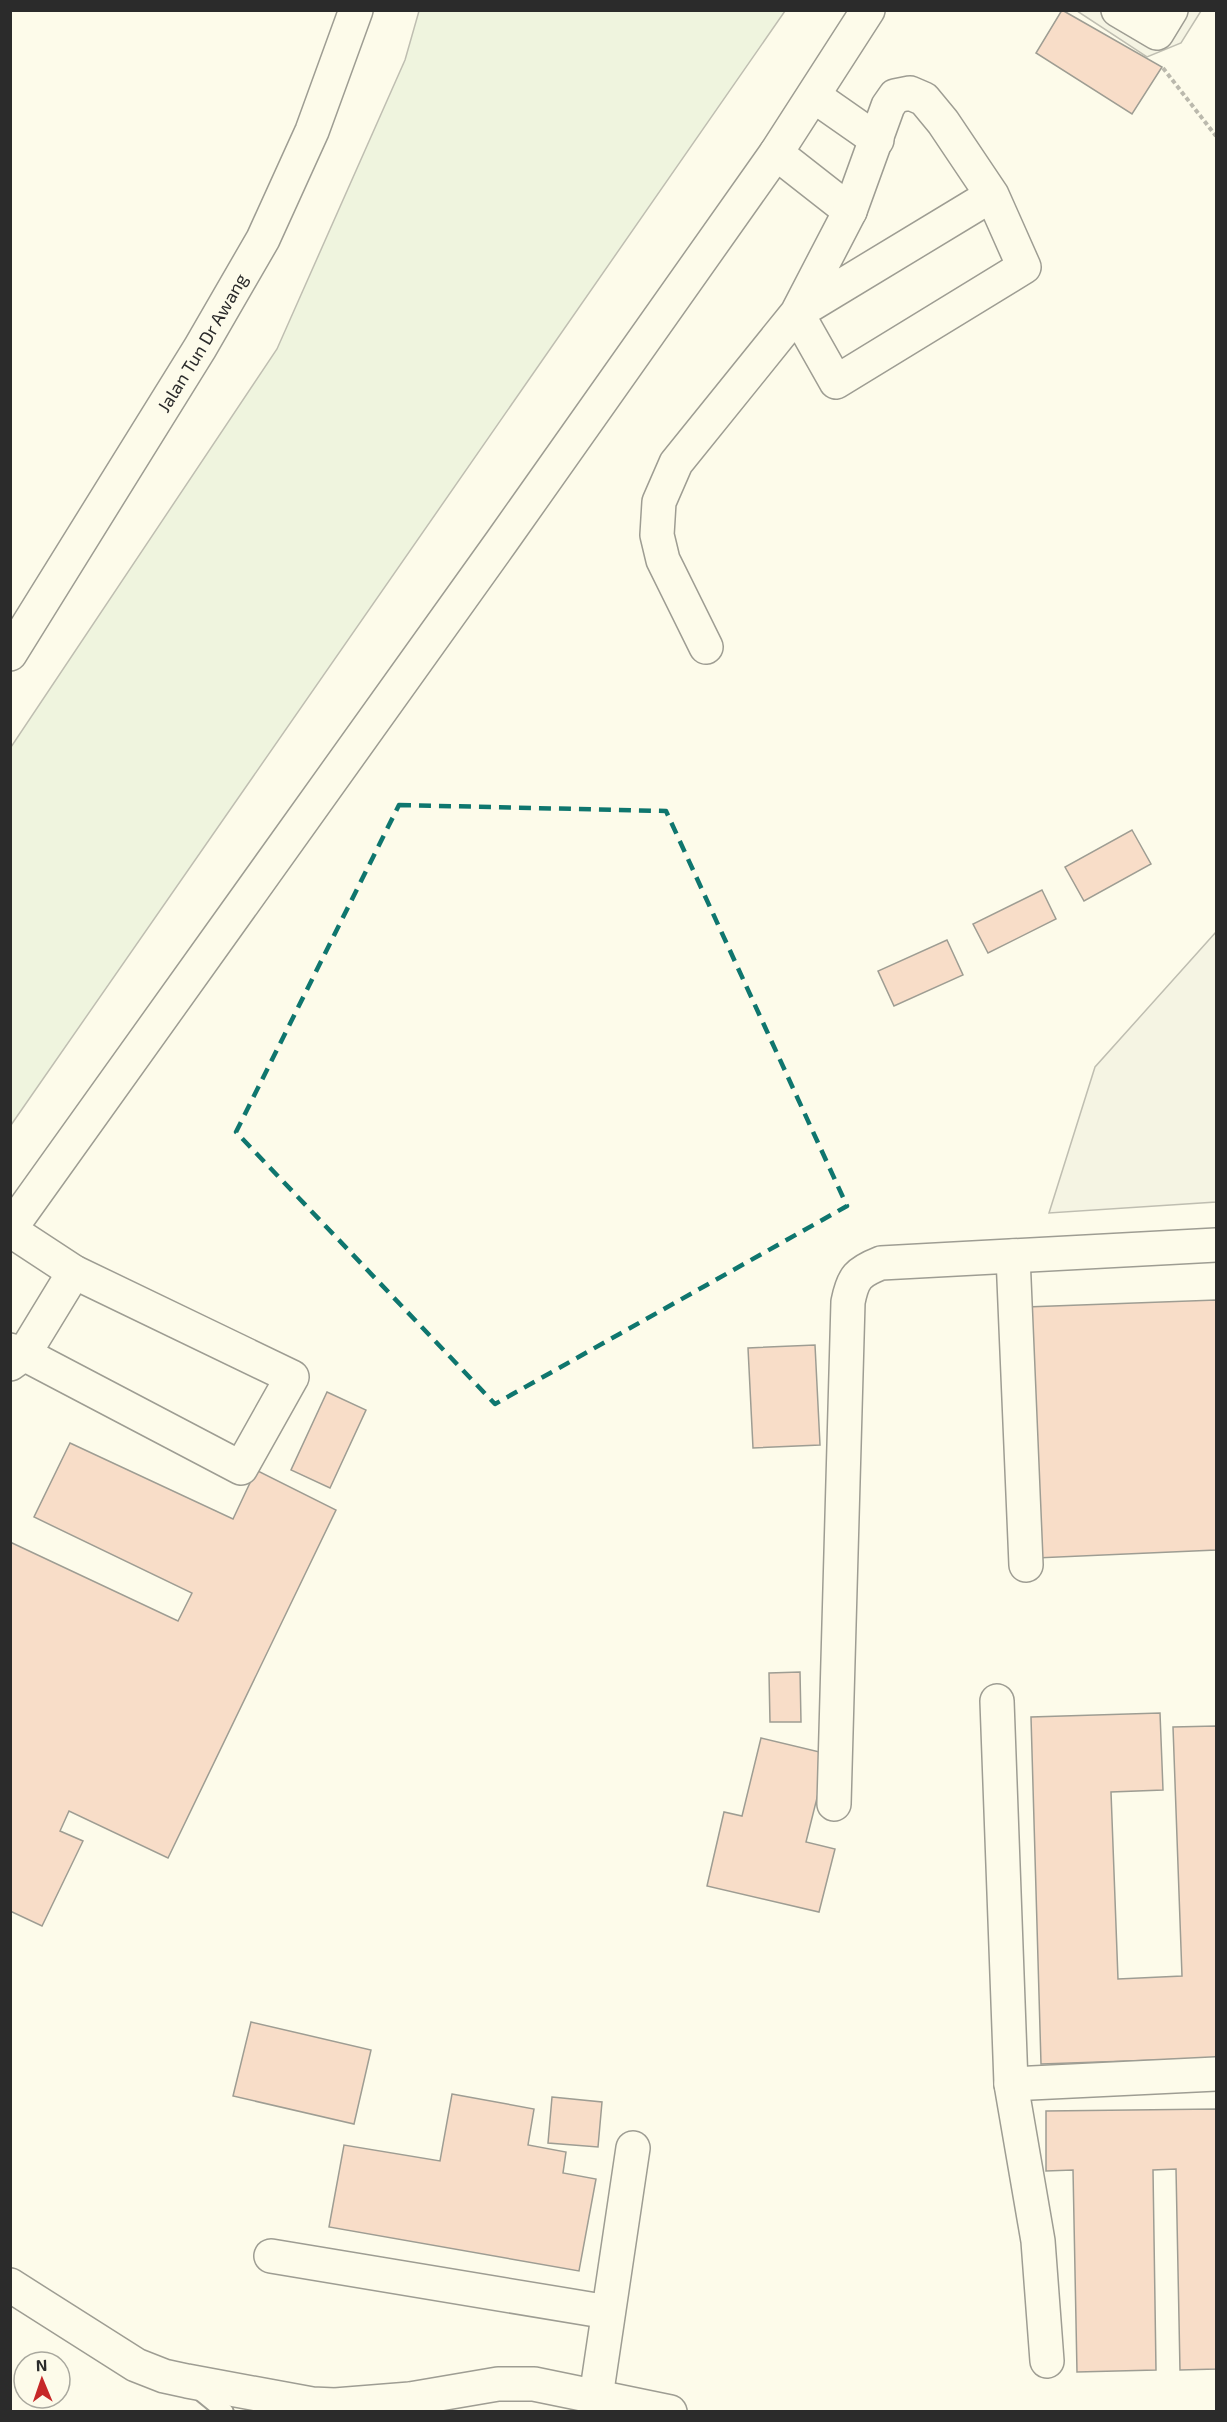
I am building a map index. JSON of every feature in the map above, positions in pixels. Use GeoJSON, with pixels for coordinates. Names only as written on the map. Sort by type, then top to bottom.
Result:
{"type":"FeatureCollection","features":[{"type":"Feature","properties":{"kind":"street","name":"Jalan Tun Dr Awang"},"geometry":{"type":"LineString","coordinates":[[10,654],[194,358],[263,239],[312,131],[356,10]]}},
{"type":"Feature","properties":{"kind":"street"},"geometry":{"type":"LineString","coordinates":[[74,1272],[15,1356],[242,1467],[292,1377],[74,1272],[10,1229],[502,541],[776,153],[868,10]]}},
{"type":"Feature","properties":{"kind":"street"},"geometry":{"type":"LineString","coordinates":[[1118,10],[1157,33],[1171,10]]}},
{"type":"Feature","properties":{"kind":"street"},"geometry":{"type":"LineString","coordinates":[[706,647],[663,560],[657,535],[659,502],[676,463],[797,313],[850,211],[878,140],[888,106],[895,96],[910,93],[924,99],[943,122],[993,195],[1024,267],[836,382],[797,313]]}},
{"type":"Feature","properties":{"kind":"street"},"geometry":{"type":"LineString","coordinates":[[814,96],[878,140]]}},
{"type":"Feature","properties":{"kind":"street"},"geometry":{"type":"LineString","coordinates":[[776,153],[850,211]]}},
{"type":"Feature","properties":{"kind":"street"},"geometry":{"type":"LineString","coordinates":[[797,313],[993,195]]}},
{"type":"Feature","properties":{"kind":"street"},"geometry":{"type":"LineString","coordinates":[[834,1804],[848,1302],[851,1284],[861,1271],[881,1263],[1216,1245]]}},
{"type":"Feature","properties":{"kind":"street"},"geometry":{"type":"LineString","coordinates":[[1013,1256],[1026,1565]]}},
{"type":"Feature","properties":{"kind":"street"},"geometry":{"type":"LineString","coordinates":[[997,1701],[1011,2084],[1038,2241],[1047,2361]]}},
{"type":"Feature","properties":{"kind":"street"},"geometry":{"type":"LineString","coordinates":[[1011,2084],[1216,2074]]}},
{"type":"Feature","properties":{"kind":"street"},"geometry":{"type":"LineString","coordinates":[[596,2397],[633,2148]]}},
{"type":"Feature","properties":{"kind":"street"},"geometry":{"type":"LineString","coordinates":[[272,2256],[608,2312]]}},
{"type":"Feature","properties":{"kind":"street"},"geometry":{"type":"LineString","coordinates":[[10,2285],[136,2365],[187,2382],[336,2408],[410,2399],[429,2403],[498,2384],[534,2384],[670,2412]]}},
{"type":"Feature","properties":{"kind":"lane"},"geometry":{"type":"LineString","coordinates":[[187,2382],[225,2412]]}},
{"type":"Feature","properties":{"kind":"path"},"geometry":{"type":"LineString","coordinates":[[1162,67],[1216,136]]}},
{"type":"Feature","properties":{"kind":"highlighted area"},"geometry":{"type":"Polygon","coordinates":[[[399,805],[666,811],[847,1206],[495,1404],[236,1132],[399,805]]]}},
{"type":"Feature","properties":{"kind":"green space"},"geometry":{"type":"Polygon","coordinates":[[[419,11],[785,11],[11,1125],[11,747],[277,349],[405,60],[419,11]]]}},
{"type":"Feature","properties":{"kind":"shaded area"},"geometry":{"type":"Polygon","coordinates":[[[1077,11],[1201,11],[1181,43],[1147,57],[1077,11]]]}},
{"type":"Feature","properties":{"kind":"shaded area"},"geometry":{"type":"Polygon","coordinates":[[[1216,932],[1216,1202],[1049,1213],[1095,1067],[1216,932]]]}},
{"type":"Feature","properties":{"kind":"building"},"geometry":{"type":"Polygon","coordinates":[[[1062,10],[1162,67],[1132,114],[1036,53],[1062,10]]]}},
{"type":"Feature","properties":{"kind":"building"},"geometry":{"type":"Polygon","coordinates":[[[1132,830],[1151,864],[1084,901],[1065,867],[1132,830]]]}},
{"type":"Feature","properties":{"kind":"building"},"geometry":{"type":"Polygon","coordinates":[[[1042,890],[1056,919],[988,953],[973,924],[1042,890]]]}},
{"type":"Feature","properties":{"kind":"building"},"geometry":{"type":"Polygon","coordinates":[[[947,940],[963,975],[894,1006],[878,971],[947,940]]]}},
{"type":"Feature","properties":{"kind":"building"},"geometry":{"type":"Polygon","coordinates":[[[1216,1300],[1216,1550],[1036,1558],[1026,1307],[1216,1300]]]}},
{"type":"Feature","properties":{"kind":"building"},"geometry":{"type":"Polygon","coordinates":[[[815,1345],[820,1445],[753,1448],[748,1348],[815,1345]]]}},
{"type":"Feature","properties":{"kind":"building"},"geometry":{"type":"Polygon","coordinates":[[[327,1392],[366,1410],[330,1488],[291,1470],[327,1392]]]}},
{"type":"Feature","properties":{"kind":"building"},"geometry":{"type":"Polygon","coordinates":[[[70,1443],[233,1519],[256,1470],[336,1510],[168,1858],[69,1811],[60,1831],[83,1841],[42,1926],[10,1911],[10,1542],[178,1621],[192,1593],[34,1517],[70,1443]]]}},
{"type":"Feature","properties":{"kind":"building"},"geometry":{"type":"Polygon","coordinates":[[[800,1672],[801,1722],[770,1722],[769,1673],[800,1672]]]}},
{"type":"Feature","properties":{"kind":"building"},"geometry":{"type":"Polygon","coordinates":[[[1160,1713],[1163,1790],[1111,1792],[1118,1979],[1182,1976],[1173,1727],[1216,1726],[1216,2058],[1041,2064],[1031,1717],[1160,1713]]]}},
{"type":"Feature","properties":{"kind":"building"},"geometry":{"type":"Polygon","coordinates":[[[761,1738],[828,1754],[806,1842],[835,1849],[819,1912],[707,1886],[724,1812],[742,1816],[761,1738]]]}},
{"type":"Feature","properties":{"kind":"building"},"geometry":{"type":"Polygon","coordinates":[[[251,2022],[371,2050],[354,2124],[233,2096],[251,2022]]]}},
{"type":"Feature","properties":{"kind":"building"},"geometry":{"type":"Polygon","coordinates":[[[452,2094],[534,2109],[528,2145],[566,2152],[563,2173],[596,2179],[579,2271],[329,2227],[344,2145],[440,2161],[452,2094]]]}},
{"type":"Feature","properties":{"kind":"building"},"geometry":{"type":"Polygon","coordinates":[[[552,2097],[602,2102],[598,2147],[548,2143],[552,2097]]]}},
{"type":"Feature","properties":{"kind":"building"},"geometry":{"type":"Polygon","coordinates":[[[1216,2109],[1216,2369],[1180,2370],[1176,2169],[1153,2170],[1156,2370],[1077,2372],[1073,2170],[1046,2171],[1046,2111],[1216,2109]]]}}]}
